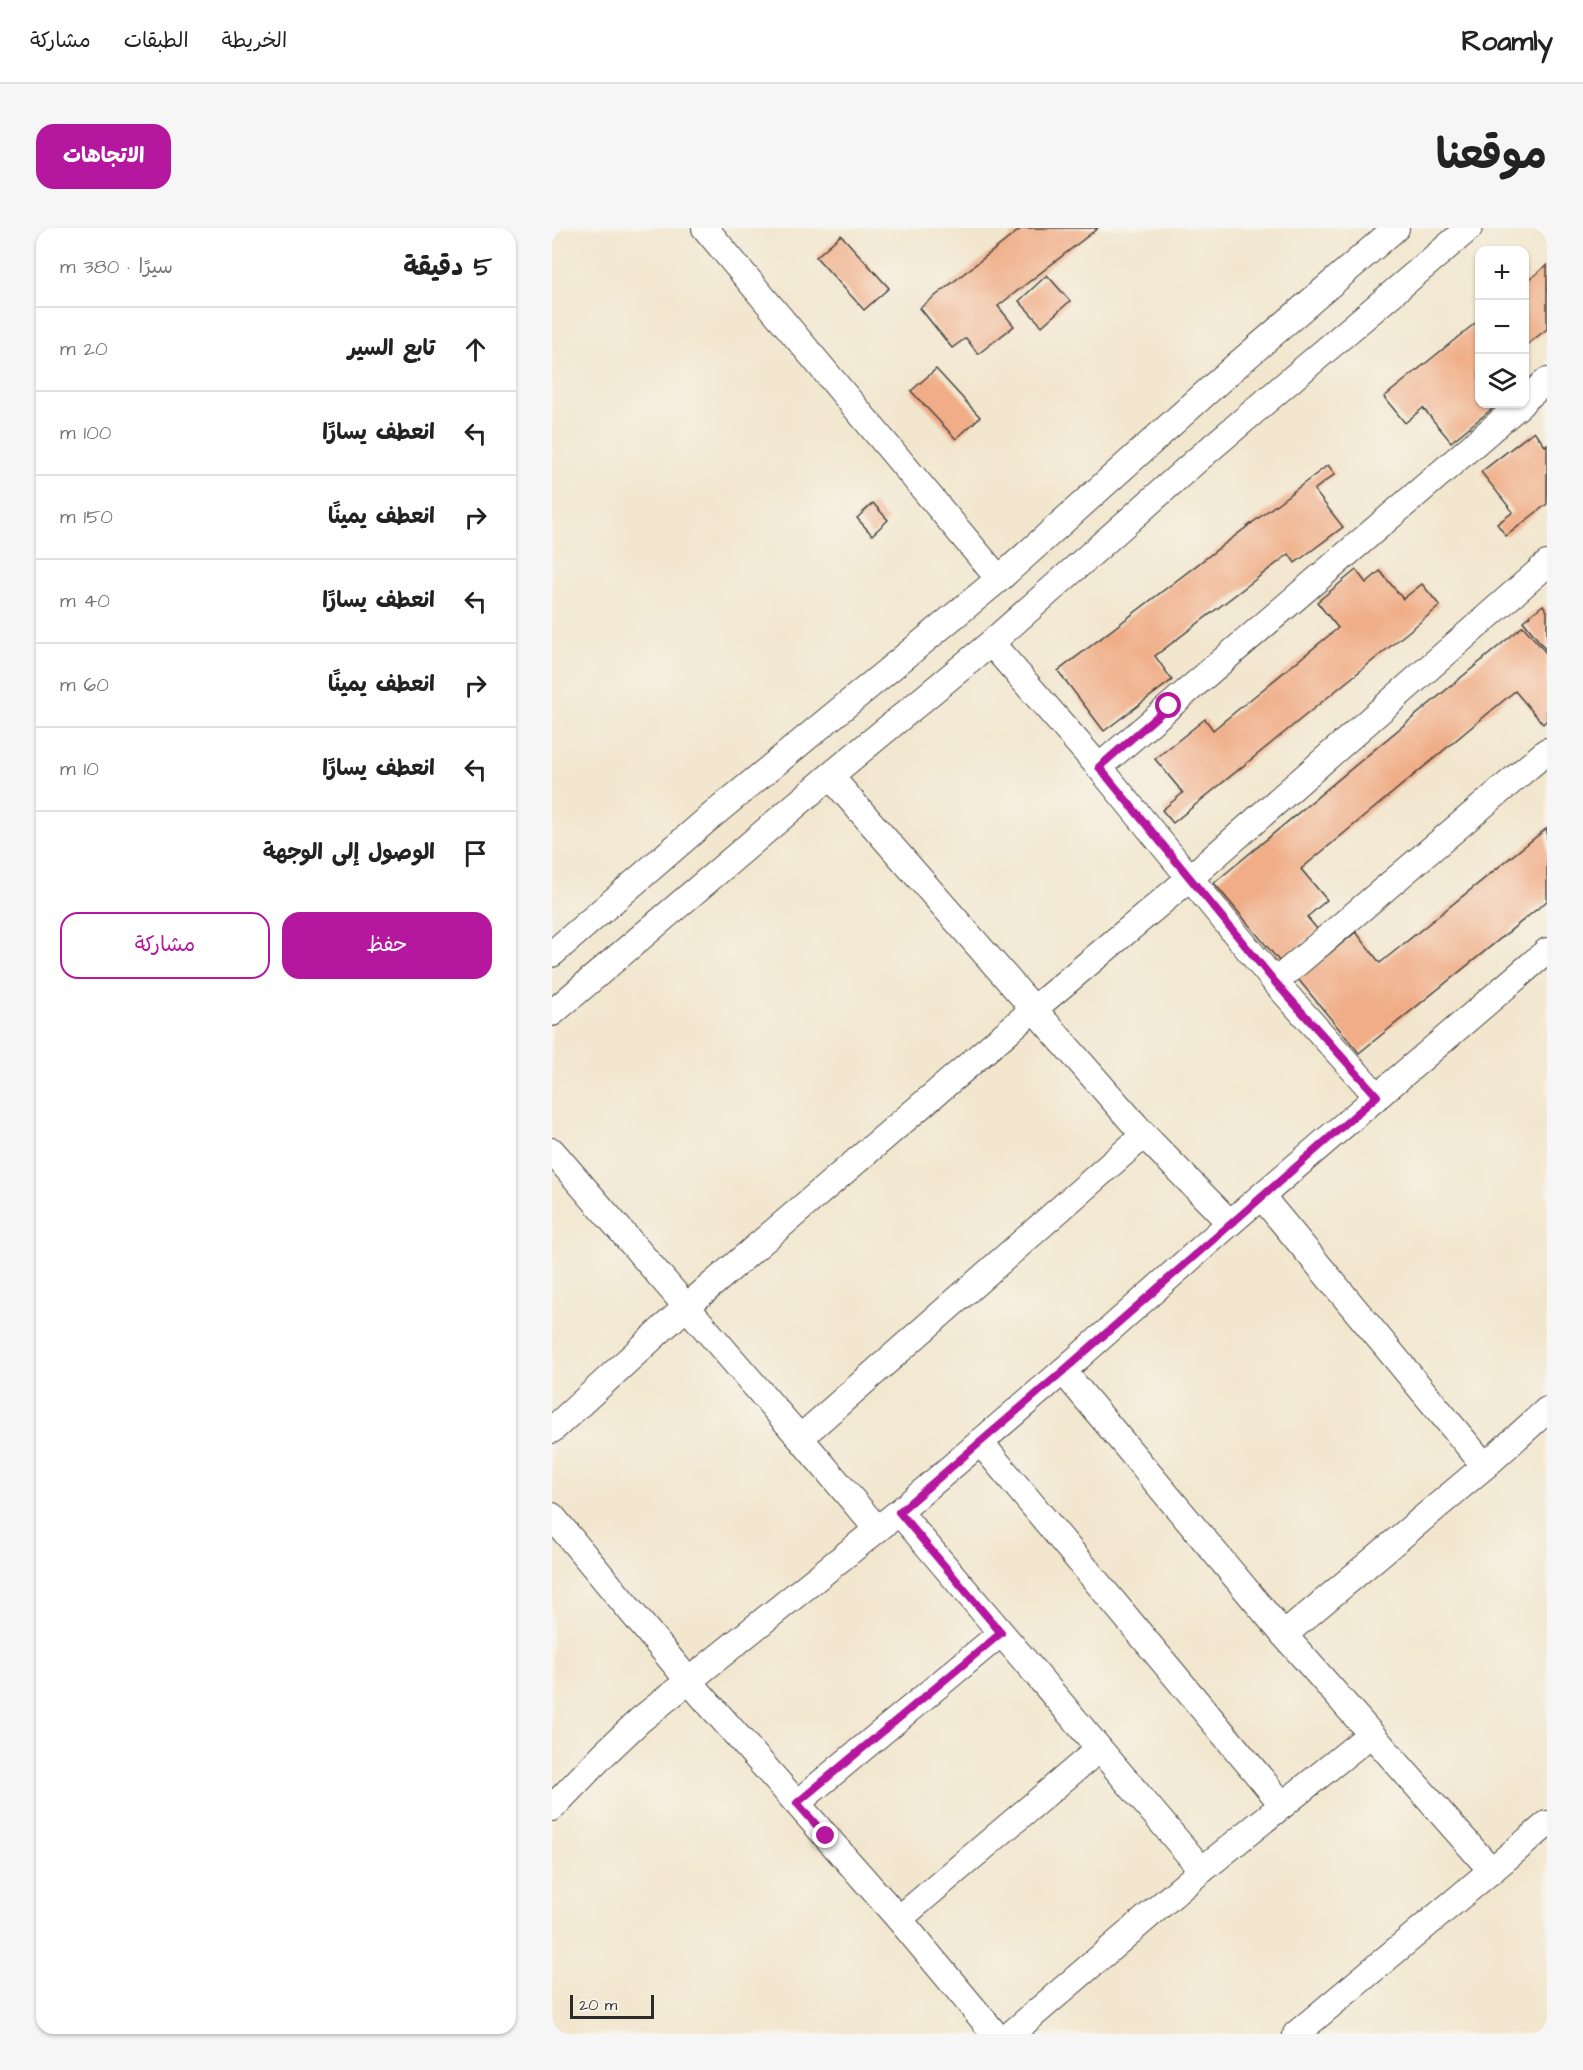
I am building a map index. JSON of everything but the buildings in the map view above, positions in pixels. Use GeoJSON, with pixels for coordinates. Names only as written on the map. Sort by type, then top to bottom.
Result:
{"type":"FeatureCollection","features":[{"type":"Feature","properties":{"kind":"street"},"geometry":{"type":"LineString","coordinates":[[705,228],[999,579]]}},
{"type":"Feature","properties":{"kind":"street"},"geometry":{"type":"LineString","coordinates":[[552,954],[709,818],[999,579],[1237,365],[1396,228]]}},
{"type":"Feature","properties":{"kind":"street"},"geometry":{"type":"LineString","coordinates":[[552,1013],[830,776],[991,643],[1197,460],[1469,228]]}},
{"type":"Feature","properties":{"kind":"street"},"geometry":{"type":"LineString","coordinates":[[1529,396],[1547,381]]}},
{"type":"Feature","properties":{"kind":"street"},"geometry":{"type":"LineString","coordinates":[[1099,767],[1516,408]]}},
{"type":"Feature","properties":{"kind":"street"},"geometry":{"type":"LineString","coordinates":[[552,1430],[686,1307],[1190,878],[1547,564]]}},
{"type":"Feature","properties":{"kind":"street"},"geometry":{"type":"LineString","coordinates":[[991,643],[1099,767],[1275,982],[1377,1096]]}},
{"type":"Feature","properties":{"kind":"street"},"geometry":{"type":"LineString","coordinates":[[1275,982],[1547,751]]}},
{"type":"Feature","properties":{"kind":"street"},"geometry":{"type":"LineString","coordinates":[[830,776],[1144,1135],[1230,1223]]}},
{"type":"Feature","properties":{"kind":"street"},"geometry":{"type":"LineString","coordinates":[[552,1808],[640,1720],[899,1512],[1230,1223],[1547,951]]}},
{"type":"Feature","properties":{"kind":"street"},"geometry":{"type":"LineString","coordinates":[[800,1438],[1144,1135]]}},
{"type":"Feature","properties":{"kind":"street"},"geometry":{"type":"LineString","coordinates":[[552,1151],[877,1529]]}},
{"type":"Feature","properties":{"kind":"street"},"geometry":{"type":"LineString","coordinates":[[1262,1197],[1485,1466]]}},
{"type":"Feature","properties":{"kind":"street"},"geometry":{"type":"LineString","coordinates":[[1063,1371],[1284,1635],[1492,1871]]}},
{"type":"Feature","properties":{"kind":"street"},"geometry":{"type":"LineString","coordinates":[[1284,1635],[1485,1466],[1547,1410]]}},
{"type":"Feature","properties":{"kind":"street"},"geometry":{"type":"LineString","coordinates":[[980,1442],[1284,1806]]}},
{"type":"Feature","properties":{"kind":"street"},"geometry":{"type":"LineString","coordinates":[[899,1512],[1202,1870]]}},
{"type":"Feature","properties":{"kind":"street"},"geometry":{"type":"LineString","coordinates":[[552,1516],[688,1680],[899,1919],[995,2034]]}},
{"type":"Feature","properties":{"kind":"street"},"geometry":{"type":"LineString","coordinates":[[797,1803],[1001,1633]]}},
{"type":"Feature","properties":{"kind":"street"},"geometry":{"type":"LineString","coordinates":[[1011,2034],[1202,1870],[1371,1734]]}},
{"type":"Feature","properties":{"kind":"street"},"geometry":{"type":"LineString","coordinates":[[899,1919],[1099,1749]]}},
{"type":"Feature","properties":{"kind":"street"},"geometry":{"type":"LineString","coordinates":[[1296,2034],[1547,1824]]}},
{"type":"Feature","properties":{"kind":"route"},"geometry":{"type":"LineString","coordinates":[[826,1836],[797,1803],[1001,1633],[899,1512],[1377,1096],[1275,982],[1099,767],[1169,706]]}}]}
